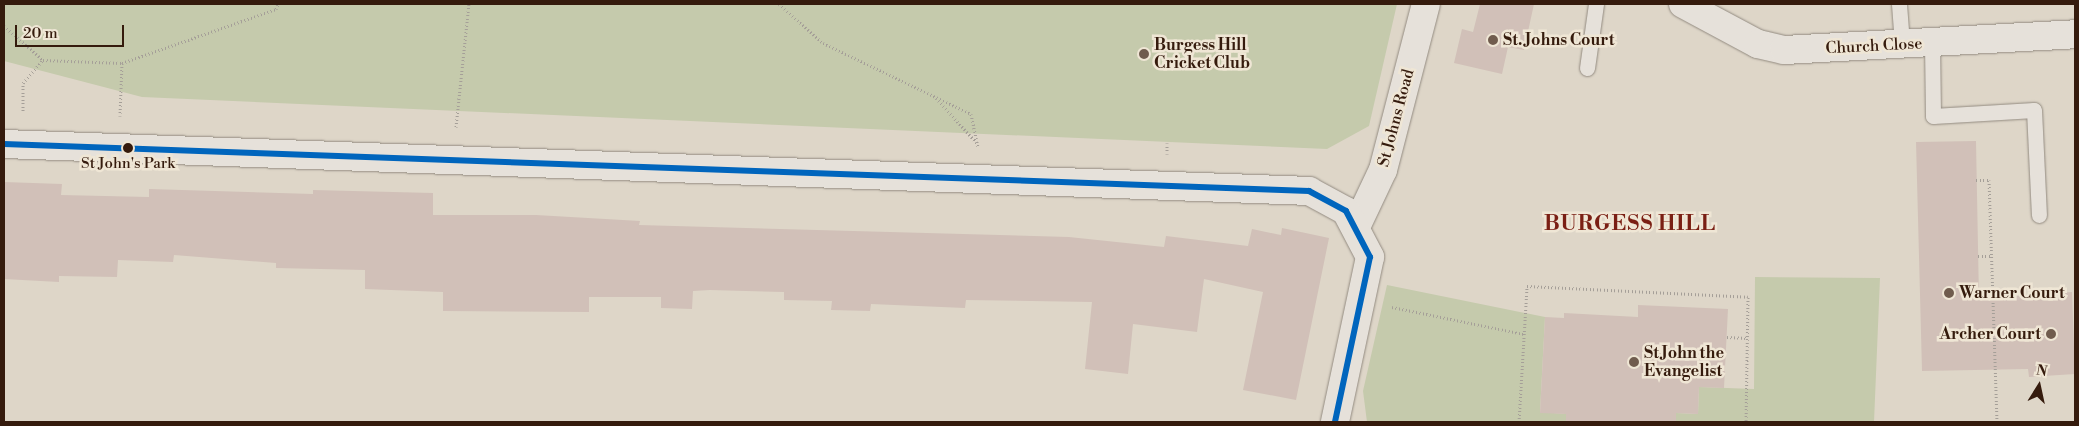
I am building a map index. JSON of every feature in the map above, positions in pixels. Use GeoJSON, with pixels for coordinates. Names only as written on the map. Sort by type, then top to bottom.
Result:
{"type":"FeatureCollection","features":[{"type":"Feature","properties":{"kind":"street","name":"St Johns Road"},"geometry":{"type":"LineString","coordinates":[[1356,227],[1383,170],[1426,4]]}},
{"type":"Feature","properties":{"kind":"street","name":"Church Close"},"geometry":{"type":"LineString","coordinates":[[1683,4],[1758,44],[1784,50],[2075,34]]}},
{"type":"Feature","properties":{"kind":"street"},"geometry":{"type":"LineString","coordinates":[[13,144],[976,176],[1309,191],[1346,211],[1370,257],[1335,422]]}},
{"type":"Feature","properties":{"kind":"lane"},"geometry":{"type":"LineString","coordinates":[[1587,68],[1596,4]]}},
{"type":"Feature","properties":{"kind":"lane"},"geometry":{"type":"LineString","coordinates":[[1899,4],[1902,44]]}},
{"type":"Feature","properties":{"kind":"lane"},"geometry":{"type":"LineString","coordinates":[[1932,43],[1933,116],[2034,110],[2039,215]]}},
{"type":"Feature","properties":{"kind":"path"},"geometry":{"type":"LineString","coordinates":[[4,26],[43,60],[122,63],[276,9],[278,4]]}},
{"type":"Feature","properties":{"kind":"path"},"geometry":{"type":"LineString","coordinates":[[453,158],[469,4]]}},
{"type":"Feature","properties":{"kind":"path"},"geometry":{"type":"LineString","coordinates":[[779,4],[823,43],[971,114],[978,143],[976,176]]}},
{"type":"Feature","properties":{"kind":"path"},"geometry":{"type":"LineString","coordinates":[[13,144],[23,83],[43,60]]}},
{"type":"Feature","properties":{"kind":"path"},"geometry":{"type":"LineString","coordinates":[[118,147],[122,63]]}},
{"type":"Feature","properties":{"kind":"path"},"geometry":{"type":"LineString","coordinates":[[934,95],[978,143]]}},
{"type":"Feature","properties":{"kind":"path"},"geometry":{"type":"LineString","coordinates":[[1976,180],[1989,180],[1997,422]]}},
{"type":"Feature","properties":{"kind":"path"},"geometry":{"type":"LineString","coordinates":[[1978,256],[1992,256]]}},
{"type":"Feature","properties":{"kind":"path"},"geometry":{"type":"LineString","coordinates":[[1519,422],[1527,286],[1748,297],[1746,422]]}},
{"type":"Feature","properties":{"kind":"path"},"geometry":{"type":"LineString","coordinates":[[1360,300],[1524,334]]}},
{"type":"Feature","properties":{"kind":"path"},"geometry":{"type":"LineString","coordinates":[[1979,330],[1994,330]]}},
{"type":"Feature","properties":{"kind":"path"},"geometry":{"type":"LineString","coordinates":[[1727,337],[1748,338]]}},
{"type":"Feature","properties":{"kind":"green space"},"geometry":{"type":"Polygon","coordinates":[[[4,4],[1397,4],[1369,126],[1327,149],[142,97],[4,61],[4,4]]]}},
{"type":"Feature","properties":{"kind":"green space"},"geometry":{"type":"Polygon","coordinates":[[[1755,277],[1880,278],[1874,422],[1676,422],[1676,413],[1698,414],[1699,387],[1754,389],[1755,277]]]}},
{"type":"Feature","properties":{"kind":"green space"},"geometry":{"type":"Polygon","coordinates":[[[1387,285],[1545,317],[1540,412],[1566,414],[1566,422],[1367,422],[1363,391],[1387,285]]]}},
{"type":"Feature","properties":{"kind":"building","name":"St. Johns Court"},"geometry":{"type":"Polygon","coordinates":[[[1480,4],[1534,4],[1524,50],[1508,47],[1502,74],[1454,63],[1462,29],[1473,32],[1480,4]]]}},
{"type":"Feature","properties":{"kind":"building","name":"Warner Court"},"geometry":{"type":"Polygon","coordinates":[[[1976,141],[1979,299],[2072,292],[2075,374],[2029,377],[2028,369],[1922,371],[1916,142],[1976,141]]]}},
{"type":"Feature","properties":{"kind":"building"},"geometry":{"type":"Polygon","coordinates":[[[4,182],[62,184],[61,195],[149,197],[149,189],[313,194],[313,190],[433,193],[433,215],[536,215],[640,221],[639,225],[1069,237],[1164,247],[1166,236],[1248,246],[1252,229],[1281,235],[1282,228],[1329,238],[1296,400],[1243,390],[1263,292],[1204,279],[1197,332],[1133,324],[1128,374],[1085,369],[1092,302],[966,300],[965,308],[871,304],[870,311],[831,310],[832,301],[784,300],[784,292],[710,290],[693,291],[692,309],[661,308],[661,297],[589,297],[589,312],[443,311],[443,292],[365,289],[365,270],[276,268],[276,263],[174,255],[173,262],[118,260],[117,277],[59,276],[59,282],[4,279],[4,182]]]}},
{"type":"Feature","properties":{"kind":"building","name":"St John the Evangelist"},"geometry":{"type":"Polygon","coordinates":[[[1638,305],[1728,309],[1724,388],[1699,387],[1698,414],[1676,413],[1676,422],[1566,422],[1566,414],[1540,413],[1545,317],[1564,318],[1564,313],[1638,317],[1638,305]]]}},
{"type":"Feature","properties":{"kind":"transit line"},"geometry":{"type":"LineString","coordinates":[[4,144],[1309,191],[1346,211],[1370,257],[1335,422]]}},
{"type":"Feature","properties":{"kind":"place","name":"St. Johns Court"},"geometry":{"type":"Point","coordinates":[1493,40]}},
{"type":"Feature","properties":{"kind":"place","name":"Burgess Hill Cricket Club"},"geometry":{"type":"Point","coordinates":[1144,54]}},
{"type":"Feature","properties":{"kind":"place","name":"St John's Park"},"geometry":{"type":"Point","coordinates":[128,148]}},
{"type":"Feature","properties":{"kind":"place","name":"Warner Court"},"geometry":{"type":"Point","coordinates":[1949,293]}},
{"type":"Feature","properties":{"kind":"place","name":"Archer Court"},"geometry":{"type":"Point","coordinates":[2051,334]}},
{"type":"Feature","properties":{"kind":"place","name":"St John the Evangelist"},"geometry":{"type":"Point","coordinates":[1634,362]}},
{"type":"Feature","properties":{"kind":"district","name":"BURGESS HILL"},"geometry":{"type":"Point","coordinates":[1630,224]}}]}
